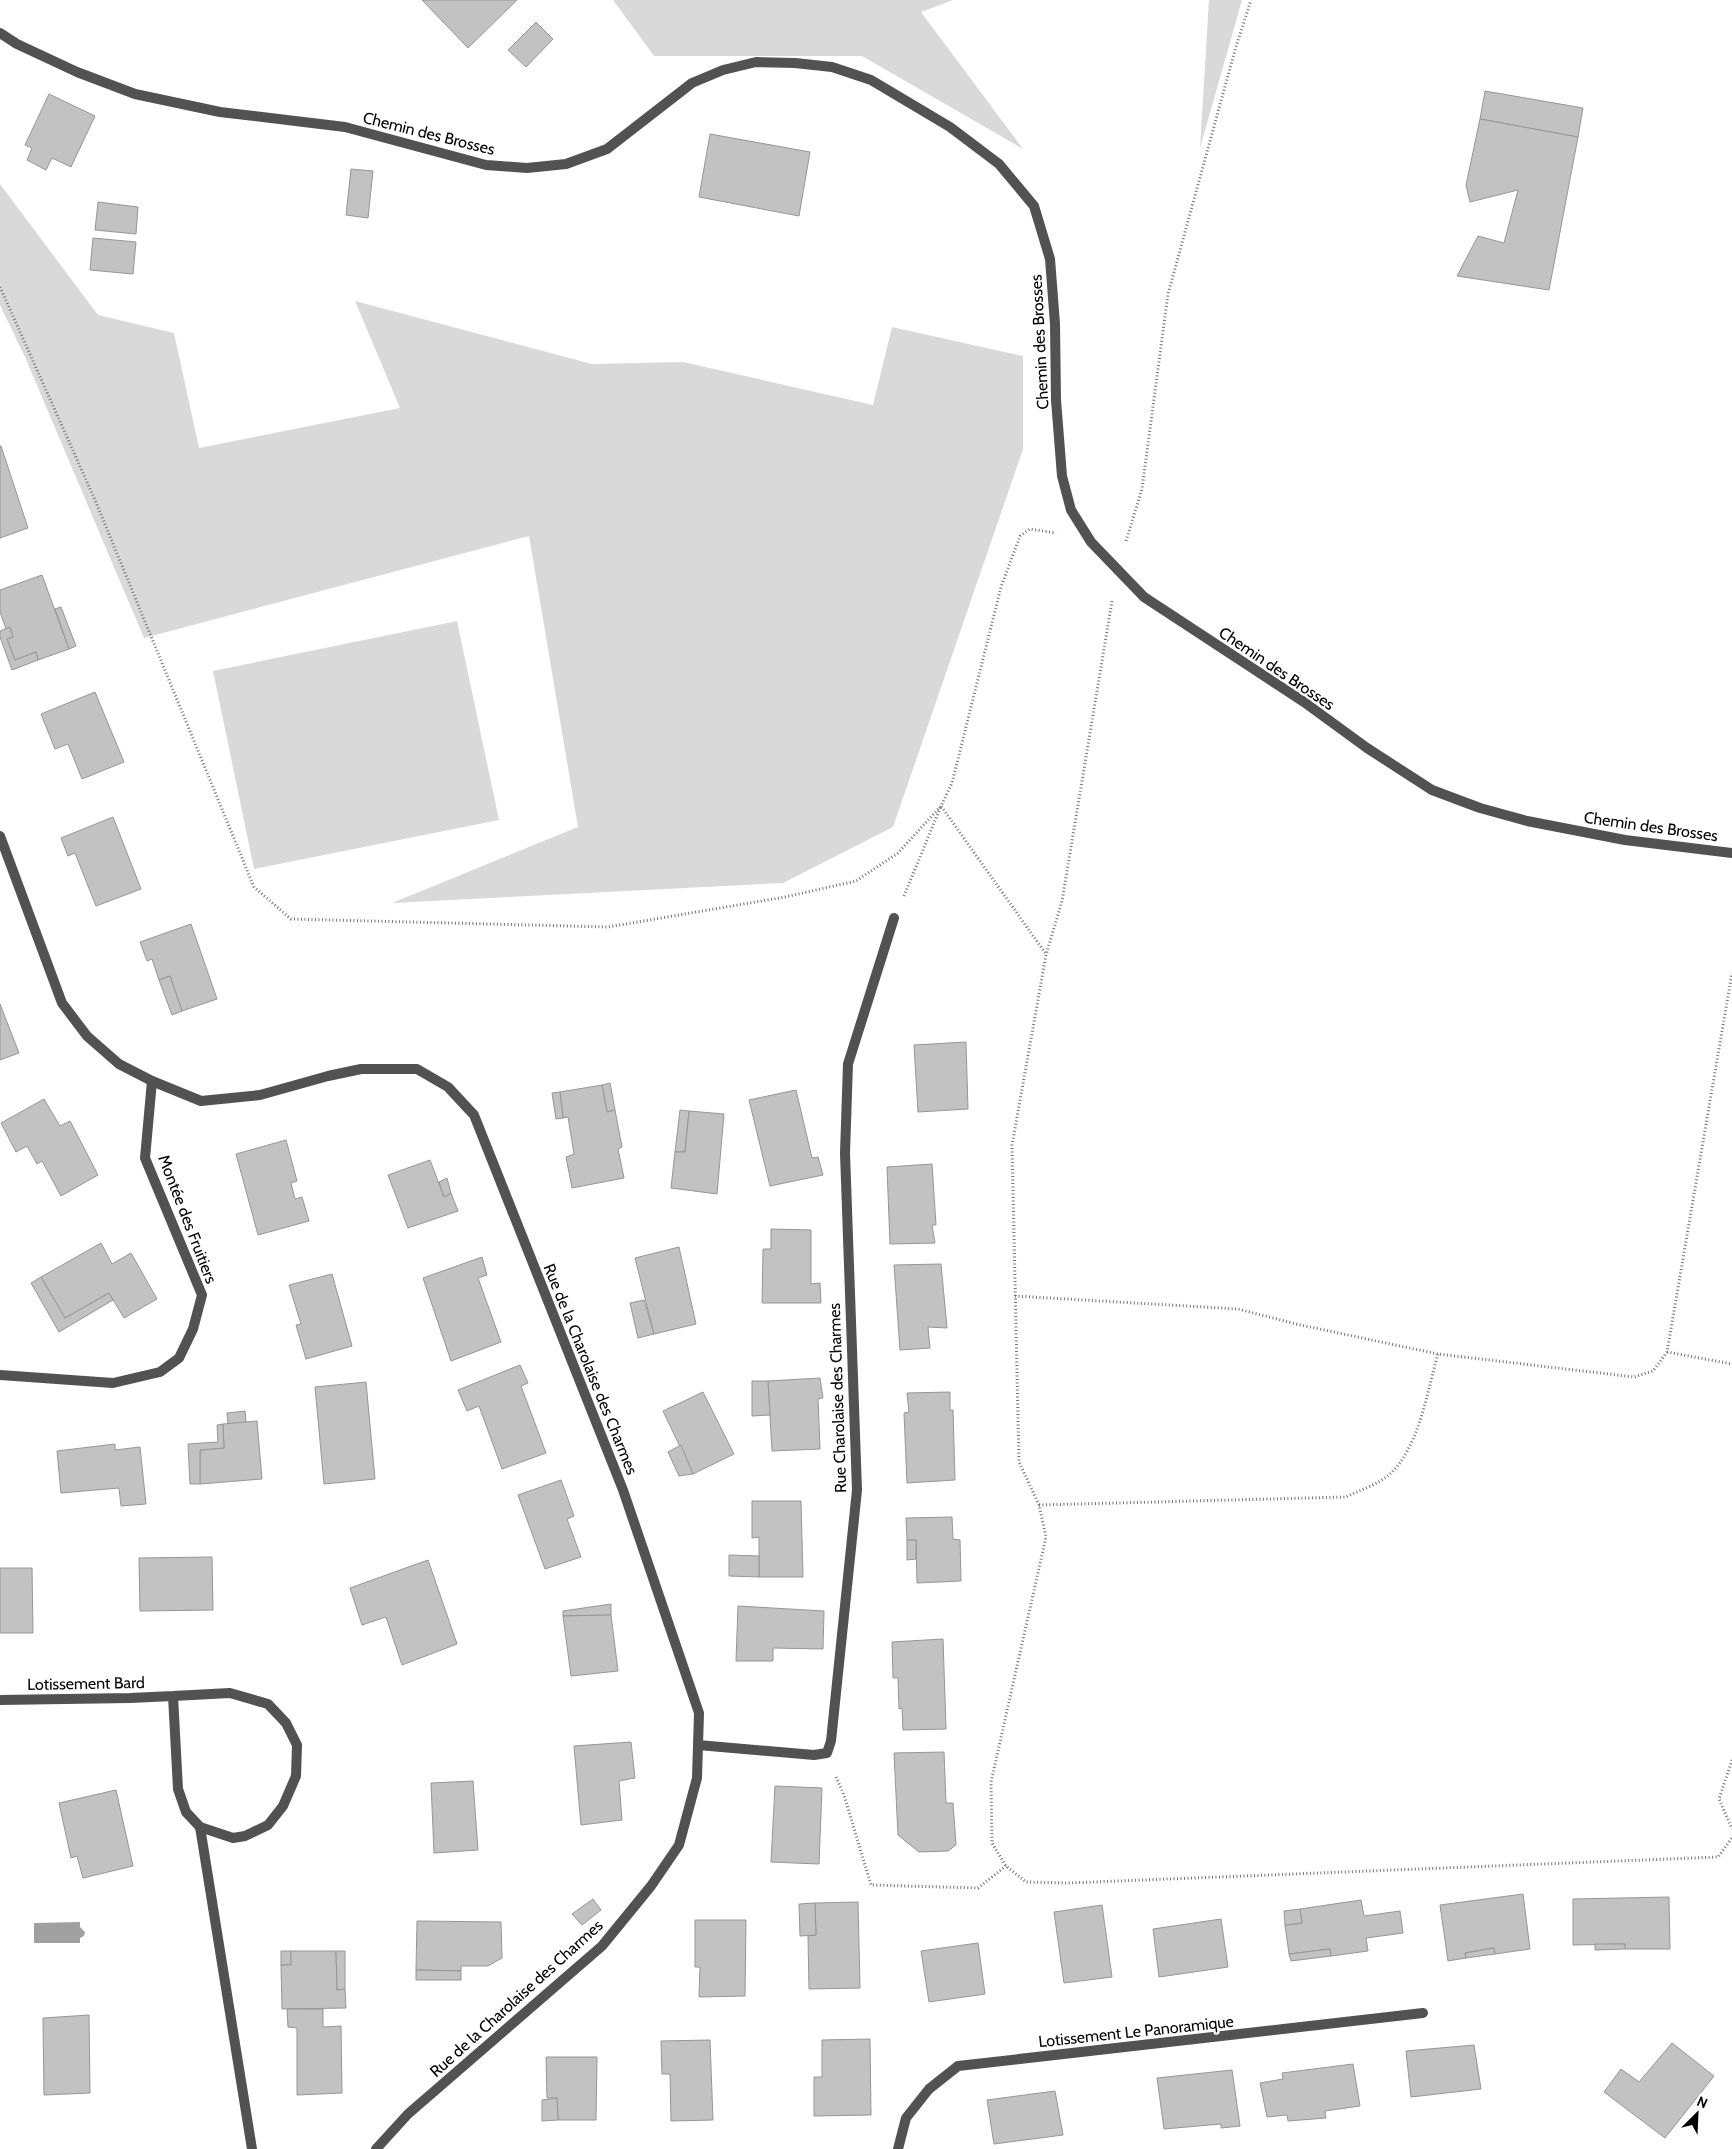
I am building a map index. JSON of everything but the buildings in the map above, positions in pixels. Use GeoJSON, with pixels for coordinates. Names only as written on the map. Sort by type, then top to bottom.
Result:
{"type":"FeatureCollection","features":[{"type":"Feature","properties":{"kind":"street","name":"Chemin des Brosses"},"geometry":{"type":"LineString","coordinates":[[0,33],[17,44],[76,72],[135,94],[220,112],[345,127],[486,165],[527,168],[566,164],[607,149],[692,82],[723,70],[756,62],[795,63],[832,67],[871,80],[950,127],[999,164],[1034,206],[1050,259],[1055,324],[1056,400],[1062,476],[1071,510],[1091,542],[1144,597],[1304,702],[1367,748],[1432,790],[1480,808],[1527,822],[1625,840],[1732,853]]}},
{"type":"Feature","properties":{"kind":"street","name":"Rue de la Charolaise des Charmes"},"geometry":{"type":"LineString","coordinates":[[0,836],[62,1003],[87,1036],[119,1064],[152,1081],[201,1101],[260,1095],[361,1069],[417,1069],[448,1087],[474,1115],[623,1490],[699,1713],[697,1778],[679,1845],[651,1886],[602,1946],[408,2114],[376,2149]]}},
{"type":"Feature","properties":{"kind":"street","name":"Rue Charolaise des Charmes"},"geometry":{"type":"LineString","coordinates":[[827,1753],[831,1741],[857,1490],[845,1153],[848,1064],[894,918]]}},
{"type":"Feature","properties":{"kind":"street","name":"Montée des Fruitiers"},"geometry":{"type":"LineString","coordinates":[[0,1375],[113,1382],[160,1372],[179,1358],[193,1329],[202,1295],[146,1158],[152,1081]]}},
{"type":"Feature","properties":{"kind":"street","name":"Lotissement Bard"},"geometry":{"type":"LineString","coordinates":[[0,1700],[130,1698],[230,1693],[268,1704],[286,1723],[297,1745],[296,1776],[283,1806],[268,1825],[245,1836],[234,1838],[200,1827]]}},
{"type":"Feature","properties":{"kind":"street"},"geometry":{"type":"LineString","coordinates":[[173,1696],[178,1789],[186,1812],[200,1827],[252,2149]]}},
{"type":"Feature","properties":{"kind":"street"},"geometry":{"type":"LineString","coordinates":[[698,1745],[814,1755],[827,1753]]}},
{"type":"Feature","properties":{"kind":"street","name":"Lotissement Le Panoramique"},"geometry":{"type":"LineString","coordinates":[[898,2149],[906,2118],[929,2089],[958,2066],[1423,2013]]}},
{"type":"Feature","properties":{"kind":"path"},"geometry":{"type":"LineString","coordinates":[[1251,0],[1235,50],[1168,294],[1142,489],[1117,570],[1062,901],[1046,954],[1012,1145],[1019,1462],[1039,1505],[1046,1537],[991,1782],[992,1844],[1006,1866],[1026,1882],[1069,1883],[1718,1857],[1732,1838]]}},
{"type":"Feature","properties":{"kind":"path"},"geometry":{"type":"LineString","coordinates":[[0,287],[96,500],[254,887],[291,919],[608,927],[785,897],[856,881],[898,853],[941,806]]}},
{"type":"Feature","properties":{"kind":"path"},"geometry":{"type":"LineString","coordinates":[[894,918],[952,782],[1001,587],[1020,536],[1030,529],[1091,542]]}},
{"type":"Feature","properties":{"kind":"path"},"geometry":{"type":"LineString","coordinates":[[941,806],[1046,954]]}},
{"type":"Feature","properties":{"kind":"path"},"geometry":{"type":"LineString","coordinates":[[1015,1296],[1238,1309],[1296,1324],[1438,1354],[1634,1377],[1652,1371],[1667,1352],[1732,973]]}},
{"type":"Feature","properties":{"kind":"path"},"geometry":{"type":"LineString","coordinates":[[1667,1352],[1732,1364]]}},
{"type":"Feature","properties":{"kind":"path"},"geometry":{"type":"LineString","coordinates":[[1039,1505],[1346,1497],[1390,1476],[1407,1454],[1417,1428],[1438,1354]]}},
{"type":"Feature","properties":{"kind":"path"},"geometry":{"type":"LineString","coordinates":[[827,1753],[844,1795],[871,1885],[978,1888],[1006,1866]]}},
{"type":"Feature","properties":{"kind":"path"},"geometry":{"type":"LineString","coordinates":[[1732,1760],[1718,1800],[1732,1829]]}},
{"type":"Feature","properties":{"kind":"shaded area"},"geometry":{"type":"Polygon","coordinates":[[[613,0],[953,0],[921,12],[1023,149],[862,56],[654,56],[613,0]]]}},
{"type":"Feature","properties":{"kind":"shaded area"},"geometry":{"type":"Polygon","coordinates":[[[1209,0],[1242,0],[1200,148],[1209,0]]]}},
{"type":"Feature","properties":{"kind":"shaded area"},"geometry":{"type":"Polygon","coordinates":[[[0,184],[98,315],[174,333],[199,448],[400,408],[355,301],[592,364],[683,362],[873,405],[892,327],[1023,356],[1023,449],[893,827],[783,883],[392,903],[578,827],[529,536],[144,638],[25,357],[0,305],[0,184]]]}},
{"type":"Feature","properties":{"kind":"shaded area"},"geometry":{"type":"Polygon","coordinates":[[[457,621],[499,820],[254,869],[213,671],[457,621]]]}},
{"type":"Feature","properties":{"kind":"shaded area"},"geometry":{"type":"Polygon","coordinates":[[[80,1922],[80,1927],[85,1932],[84,1936],[80,1938],[80,1943],[34,1943],[34,1923],[80,1922]]]}}]}
